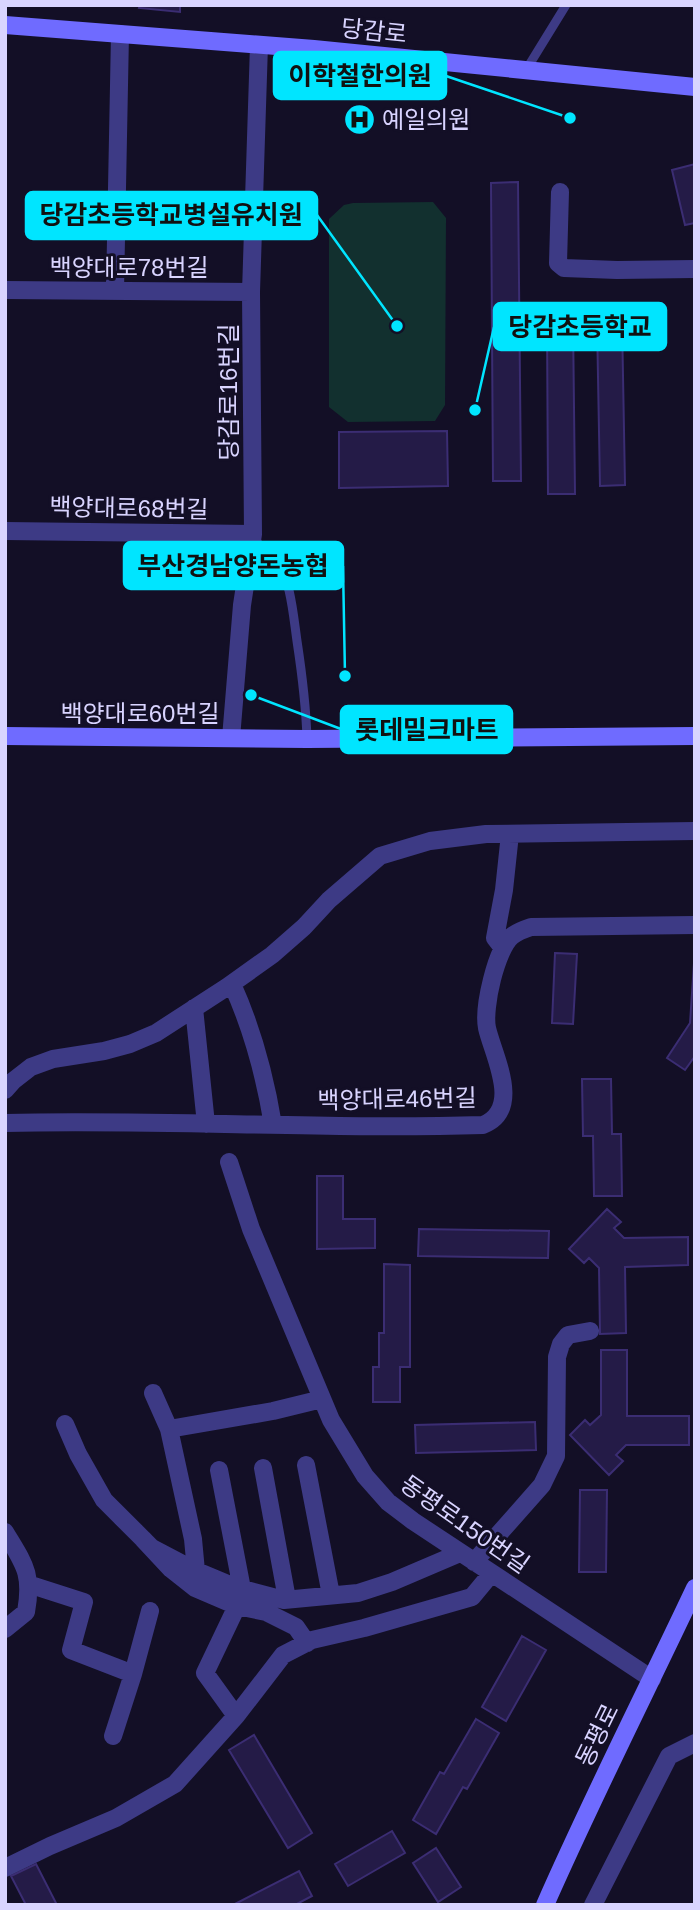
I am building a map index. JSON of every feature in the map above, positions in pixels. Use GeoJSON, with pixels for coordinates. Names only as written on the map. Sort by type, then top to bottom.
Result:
{"type":"FeatureCollection","features":[{"type":"Feature","properties":{"kind":"main road","name":"당감로"},"geometry":{"type":"LineString","coordinates":[[5,25],[259,45],[695,87]]}},
{"type":"Feature","properties":{"kind":"main road","name":"백양대로60번길"},"geometry":{"type":"LineString","coordinates":[[5,736],[307,739],[695,736]]}},
{"type":"Feature","properties":{"kind":"main road","name":"동평로"},"geometry":{"type":"LineString","coordinates":[[545,1905],[585,1815],[695,1588]]}},
{"type":"Feature","properties":{"kind":"street"},"geometry":{"type":"LineString","coordinates":[[115,291],[120,34]]}},
{"type":"Feature","properties":{"kind":"street","name":"당감로16번길"},"geometry":{"type":"LineString","coordinates":[[231,738],[242,605],[253,534],[251,292],[259,45]]}},
{"type":"Feature","properties":{"kind":"street"},"geometry":{"type":"LineString","coordinates":[[560,192],[558,263],[564,268],[695,269]]}},
{"type":"Feature","properties":{"kind":"street","name":"백양대로78번길"},"geometry":{"type":"LineString","coordinates":[[5,290],[251,292]]}},
{"type":"Feature","properties":{"kind":"street","name":"백양대로68번길"},"geometry":{"type":"LineString","coordinates":[[5,531],[253,534]]}},
{"type":"Feature","properties":{"kind":"street"},"geometry":{"type":"LineString","coordinates":[[5,1090],[31,1067],[53,1059],[130,1044],[156,1033],[272,955],[380,856],[430,841],[486,834],[695,831]]}},
{"type":"Feature","properties":{"kind":"street"},"geometry":{"type":"LineString","coordinates":[[510,834],[495,938],[502,947],[513,935],[531,927],[695,925]]}},
{"type":"Feature","properties":{"kind":"street","name":"백양대로46번길"},"geometry":{"type":"LineString","coordinates":[[5,1123],[81,1121],[423,1127],[483,1125],[499,1113],[504,1093],[502,1074],[486,1026],[494,972],[502,947]]}},
{"type":"Feature","properties":{"kind":"street"},"geometry":{"type":"LineString","coordinates":[[232,984],[245,1013],[268,1093],[273,1125]]}},
{"type":"Feature","properties":{"kind":"street"},"geometry":{"type":"LineString","coordinates":[[194,1008],[206,1124]]}},
{"type":"Feature","properties":{"kind":"street","name":"동평로150번길"},"geometry":{"type":"LineString","coordinates":[[229,1162],[251,1229],[331,1420],[365,1476],[388,1502],[467,1558],[652,1679]]}},
{"type":"Feature","properties":{"kind":"street"},"geometry":{"type":"LineString","coordinates":[[143,1539],[171,1569],[195,1588],[239,1598],[287,1599],[358,1593],[467,1558],[542,1485],[556,1456],[557,1357],[561,1344],[569,1335],[590,1331]]}},
{"type":"Feature","properties":{"kind":"street"},"geometry":{"type":"LineString","coordinates":[[153,1393],[169,1429],[193,1539],[196,1571]]}},
{"type":"Feature","properties":{"kind":"street"},"geometry":{"type":"LineString","coordinates":[[169,1429],[274,1411],[322,1399]]}},
{"type":"Feature","properties":{"kind":"street"},"geometry":{"type":"LineString","coordinates":[[65,1424],[78,1454],[104,1500],[152,1548],[296,1628],[307,1643]]}},
{"type":"Feature","properties":{"kind":"street"},"geometry":{"type":"LineString","coordinates":[[306,1465],[331,1595]]}},
{"type":"Feature","properties":{"kind":"street"},"geometry":{"type":"LineString","coordinates":[[263,1468],[287,1599]]}},
{"type":"Feature","properties":{"kind":"street"},"geometry":{"type":"LineString","coordinates":[[219,1470],[239,1598],[205,1673],[236,1716]]}},
{"type":"Feature","properties":{"kind":"street"},"geometry":{"type":"LineString","coordinates":[[5,1532],[27,1569],[29,1596],[26,1612],[5,1629]]}},
{"type":"Feature","properties":{"kind":"street"},"geometry":{"type":"LineString","coordinates":[[5,1868],[116,1818],[175,1784],[236,1716],[283,1655],[312,1640],[472,1597],[491,1574]]}},
{"type":"Feature","properties":{"kind":"street"},"geometry":{"type":"LineString","coordinates":[[28,1584],[84,1602],[71,1650],[134,1674]]}},
{"type":"Feature","properties":{"kind":"street"},"geometry":{"type":"LineString","coordinates":[[114,1736],[150,1611]]}},
{"type":"Feature","properties":{"kind":"street"},"geometry":{"type":"LineString","coordinates":[[593,1905],[669,1756],[695,1743]]}},
{"type":"Feature","properties":{"kind":"lane"},"geometry":{"type":"LineString","coordinates":[[526,70],[566,5]]}},
{"type":"Feature","properties":{"kind":"lane"},"geometry":{"type":"LineString","coordinates":[[253,534],[259,545],[275,555],[292,601],[305,696],[307,739]]}},
{"type":"Feature","properties":{"kind":"green space"},"geometry":{"type":"Polygon","coordinates":[[[433,202],[446,218],[445,405],[435,421],[348,422],[329,407],[329,219],[344,205],[353,203],[433,202]]]}},
{"type":"Feature","properties":{"kind":"building"},"geometry":{"type":"Polygon","coordinates":[[[140,5],[180,5],[180,12],[139,8],[140,5]]]}},
{"type":"Feature","properties":{"kind":"building"},"geometry":{"type":"Polygon","coordinates":[[[695,164],[695,223],[685,225],[672,170],[695,164]]]}},
{"type":"Feature","properties":{"kind":"building"},"geometry":{"type":"Polygon","coordinates":[[[518,182],[521,481],[493,481],[491,183],[518,182]]]}},
{"type":"Feature","properties":{"kind":"building"},"geometry":{"type":"Polygon","coordinates":[[[547,321],[573,321],[575,494],[548,494],[547,321]]]}},
{"type":"Feature","properties":{"kind":"building"},"geometry":{"type":"Polygon","coordinates":[[[622,321],[625,485],[600,486],[597,322],[622,321]]]}},
{"type":"Feature","properties":{"kind":"building"},"geometry":{"type":"Polygon","coordinates":[[[447,431],[448,486],[339,488],[339,432],[447,431]]]}},
{"type":"Feature","properties":{"kind":"building"},"geometry":{"type":"Polygon","coordinates":[[[695,948],[695,1056],[685,1070],[667,1058],[690,1023],[695,948]]]}},
{"type":"Feature","properties":{"kind":"building"},"geometry":{"type":"Polygon","coordinates":[[[555,953],[577,954],[573,1024],[552,1023],[555,953]]]}},
{"type":"Feature","properties":{"kind":"building"},"geometry":{"type":"Polygon","coordinates":[[[582,1079],[611,1079],[612,1134],[621,1134],[622,1196],[594,1196],[593,1136],[583,1136],[582,1079]]]}},
{"type":"Feature","properties":{"kind":"building"},"geometry":{"type":"Polygon","coordinates":[[[317,1176],[343,1176],[343,1219],[375,1219],[375,1248],[317,1249],[317,1176]]]}},
{"type":"Feature","properties":{"kind":"building"},"geometry":{"type":"Polygon","coordinates":[[[607,1209],[621,1222],[614,1228],[624,1238],[688,1237],[688,1265],[625,1267],[626,1333],[600,1334],[599,1268],[589,1258],[584,1263],[569,1249],[607,1209]]]}},
{"type":"Feature","properties":{"kind":"building"},"geometry":{"type":"Polygon","coordinates":[[[419,1229],[549,1231],[548,1258],[418,1256],[419,1229]]]}},
{"type":"Feature","properties":{"kind":"building"},"geometry":{"type":"Polygon","coordinates":[[[384,1264],[410,1265],[410,1367],[400,1367],[400,1402],[373,1402],[373,1367],[379,1367],[379,1333],[384,1333],[384,1264]]]}},
{"type":"Feature","properties":{"kind":"building"},"geometry":{"type":"Polygon","coordinates":[[[601,1350],[627,1350],[627,1416],[689,1416],[689,1445],[626,1445],[616,1455],[623,1461],[609,1475],[570,1435],[585,1420],[590,1425],[601,1415],[601,1350]]]}},
{"type":"Feature","properties":{"kind":"building"},"geometry":{"type":"Polygon","coordinates":[[[535,1422],[536,1450],[416,1453],[415,1425],[535,1422]]]}},
{"type":"Feature","properties":{"kind":"building"},"geometry":{"type":"Polygon","coordinates":[[[580,1490],[607,1490],[606,1572],[579,1572],[580,1490]]]}},
{"type":"Feature","properties":{"kind":"building"},"geometry":{"type":"Polygon","coordinates":[[[522,1636],[546,1650],[506,1721],[482,1707],[522,1636]]]}},
{"type":"Feature","properties":{"kind":"building"},"geometry":{"type":"Polygon","coordinates":[[[476,1719],[499,1733],[467,1789],[463,1787],[436,1834],[413,1820],[440,1772],[444,1774],[476,1719]]]}},
{"type":"Feature","properties":{"kind":"building"},"geometry":{"type":"Polygon","coordinates":[[[254,1735],[312,1833],[288,1848],[229,1750],[254,1735]]]}},
{"type":"Feature","properties":{"kind":"building"},"geometry":{"type":"Polygon","coordinates":[[[392,1831],[405,1853],[348,1886],[335,1864],[392,1831]]]}},
{"type":"Feature","properties":{"kind":"building"},"geometry":{"type":"Polygon","coordinates":[[[436,1848],[461,1887],[438,1902],[413,1863],[436,1848]]]}},
{"type":"Feature","properties":{"kind":"building"},"geometry":{"type":"Polygon","coordinates":[[[36,1864],[57,1905],[26,1905],[11,1876],[36,1864]]]}},
{"type":"Feature","properties":{"kind":"building"},"geometry":{"type":"Polygon","coordinates":[[[299,1871],[312,1896],[295,1905],[233,1905],[299,1871]]]}},
{"type":"Feature","properties":{"kind":"place","name":"이학철한의원"},"geometry":{"type":"Point","coordinates":[570,118]}},
{"type":"Feature","properties":{"kind":"place","name":"예일의원"},"geometry":{"type":"Point","coordinates":[359,119]}},
{"type":"Feature","properties":{"kind":"place","name":"당감초등학교병설유치원"},"geometry":{"type":"Point","coordinates":[397,326]}},
{"type":"Feature","properties":{"kind":"place","name":"당감초등학교"},"geometry":{"type":"Point","coordinates":[475,410]}},
{"type":"Feature","properties":{"kind":"place","name":"부산경남양돈농협"},"geometry":{"type":"Point","coordinates":[345,676]}},
{"type":"Feature","properties":{"kind":"place","name":"롯데밀크마트"},"geometry":{"type":"Point","coordinates":[251,695]}}]}
